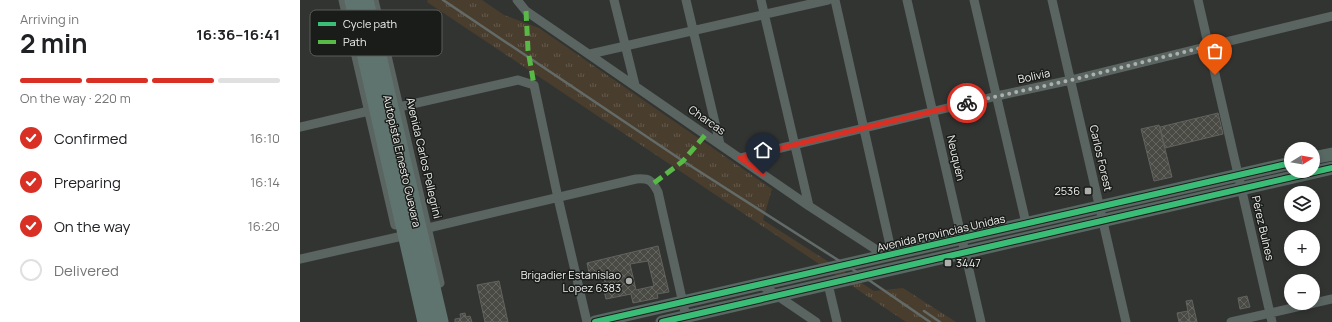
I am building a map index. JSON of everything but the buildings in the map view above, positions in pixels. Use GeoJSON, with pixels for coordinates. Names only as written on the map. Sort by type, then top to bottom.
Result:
{"type":"FeatureCollection","features":[{"type":"Feature","properties":{"kind":"highway","name":"Autopista Ernesto Guevara"},"geometry":{"type":"LineString","coordinates":[[370,56],[426,322]]}},
{"type":"Feature","properties":{"kind":"highway","name":"Autopista Ernesto Guevara"},"geometry":{"type":"LineString","coordinates":[[373,56],[440,322]]}},
{"type":"Feature","properties":{"kind":"main road"},"geometry":{"type":"LineString","coordinates":[[1320,157],[1332,154]]}},
{"type":"Feature","properties":{"kind":"main road","name":"Avenida Provincias Unidas"},"geometry":{"type":"LineString","coordinates":[[595,322],[1284,165]]}},
{"type":"Feature","properties":{"kind":"main road"},"geometry":{"type":"LineString","coordinates":[[662,322],[687,319],[828,284],[1332,168]]}},
{"type":"Feature","properties":{"kind":"street","name":"Charcas"},"geometry":{"type":"LineString","coordinates":[[517,0],[526,11],[809,206],[889,255]]}},
{"type":"Feature","properties":{"kind":"street"},"geometry":{"type":"LineString","coordinates":[[614,0],[624,46],[635,85]]}},
{"type":"Feature","properties":{"kind":"street"},"geometry":{"type":"LineString","coordinates":[[686,0],[720,144]]}},
{"type":"Feature","properties":{"kind":"street"},"geometry":{"type":"LineString","coordinates":[[761,0],[809,206]]}},
{"type":"Feature","properties":{"kind":"street"},"geometry":{"type":"LineString","coordinates":[[590,54],[828,0]]}},
{"type":"Feature","properties":{"kind":"street"},"geometry":{"type":"LineString","coordinates":[[835,0],[864,128],[889,255]]}},
{"type":"Feature","properties":{"kind":"street","name":"Neuquén"},"geometry":{"type":"LineString","coordinates":[[907,0],[981,322]]}},
{"type":"Feature","properties":{"kind":"street"},"geometry":{"type":"LineString","coordinates":[[974,0],[1026,224]]}},
{"type":"Feature","properties":{"kind":"street","name":"Carlos Forest"},"geometry":{"type":"LineString","coordinates":[[1052,0],[1126,322]]}},
{"type":"Feature","properties":{"kind":"street","name":"Pérez Bulnes"},"geometry":{"type":"LineString","coordinates":[[1198,0],[1271,318]]}},
{"type":"Feature","properties":{"kind":"street","name":"Bolivia"},"geometry":{"type":"LineString","coordinates":[[740,158],[997,96],[1071,80],[1332,16]]}},
{"type":"Feature","properties":{"kind":"street"},"geometry":{"type":"LineString","coordinates":[[364,56],[369,111],[419,322]]}},
{"type":"Feature","properties":{"kind":"street","name":"Avenida Carlos Pellegrini"},"geometry":{"type":"LineString","coordinates":[[380,56],[400,107],[448,322]]}},
{"type":"Feature","properties":{"kind":"street"},"geometry":{"type":"LineString","coordinates":[[400,107],[518,80],[534,85],[558,198],[587,322]]}},
{"type":"Feature","properties":{"kind":"street"},"geometry":{"type":"LineString","coordinates":[[300,126],[369,111]]}},
{"type":"Feature","properties":{"kind":"street"},"geometry":{"type":"LineString","coordinates":[[428,228],[636,179],[646,179],[654,183],[658,192],[687,319]]}},
{"type":"Feature","properties":{"kind":"street"},"geometry":{"type":"LineString","coordinates":[[300,259],[398,237]]}},
{"type":"Feature","properties":{"kind":"street"},"geometry":{"type":"LineString","coordinates":[[760,284],[816,322]]}},
{"type":"Feature","properties":{"kind":"street"},"geometry":{"type":"LineString","coordinates":[[828,284],[837,322]]}},
{"type":"Feature","properties":{"kind":"street"},"geometry":{"type":"LineString","coordinates":[[1231,322],[1271,318],[1332,299]]}},
{"type":"Feature","properties":{"kind":"green space"},"geometry":{"type":"Polygon","coordinates":[[[428,0],[482,0],[504,15],[539,28],[772,189],[763,220],[874,291],[903,288],[956,322],[906,322],[442,12],[442,10],[439,10],[427,2],[428,0]]]}},
{"type":"Feature","properties":{"kind":"railway"},"geometry":{"type":"LineString","coordinates":[[443,0],[683,161],[863,276],[930,322]]}},
{"type":"Feature","properties":{"kind":"railway"},"geometry":{"type":"LineString","coordinates":[[924,311],[940,322]]}},
{"type":"Feature","properties":{"kind":"marked path"},"geometry":{"type":"LineString","coordinates":[[526,11],[528,50],[534,85]]}},
{"type":"Feature","properties":{"kind":"marked path"},"geometry":{"type":"LineString","coordinates":[[654,183],[683,161],[706,134]]}},
{"type":"Feature","properties":{"kind":"cycle path"},"geometry":{"type":"LineString","coordinates":[[595,322],[1284,165]]}},
{"type":"Feature","properties":{"kind":"cycle path"},"geometry":{"type":"LineString","coordinates":[[662,322],[1332,168]]}},
{"type":"Feature","properties":{"kind":"way so far"},"geometry":{"type":"LineString","coordinates":[[967,103],[1071,80],[1208,46],[1215,75]]}},
{"type":"Feature","properties":{"kind":"place","name":"2536"},"geometry":{"type":"Point","coordinates":[1088,191]}},
{"type":"Feature","properties":{"kind":"place","name":"3447"},"geometry":{"type":"Point","coordinates":[948,263]}},
{"type":"Feature","properties":{"kind":"place","name":"Brigadier Estanislao Lopez 6383"},"geometry":{"type":"Point","coordinates":[629,281]}},
{"type":"Feature","properties":{"kind":"route"},"geometry":{"type":"LineString","coordinates":[[763,174],[740,158],[967,103]]}}]}
